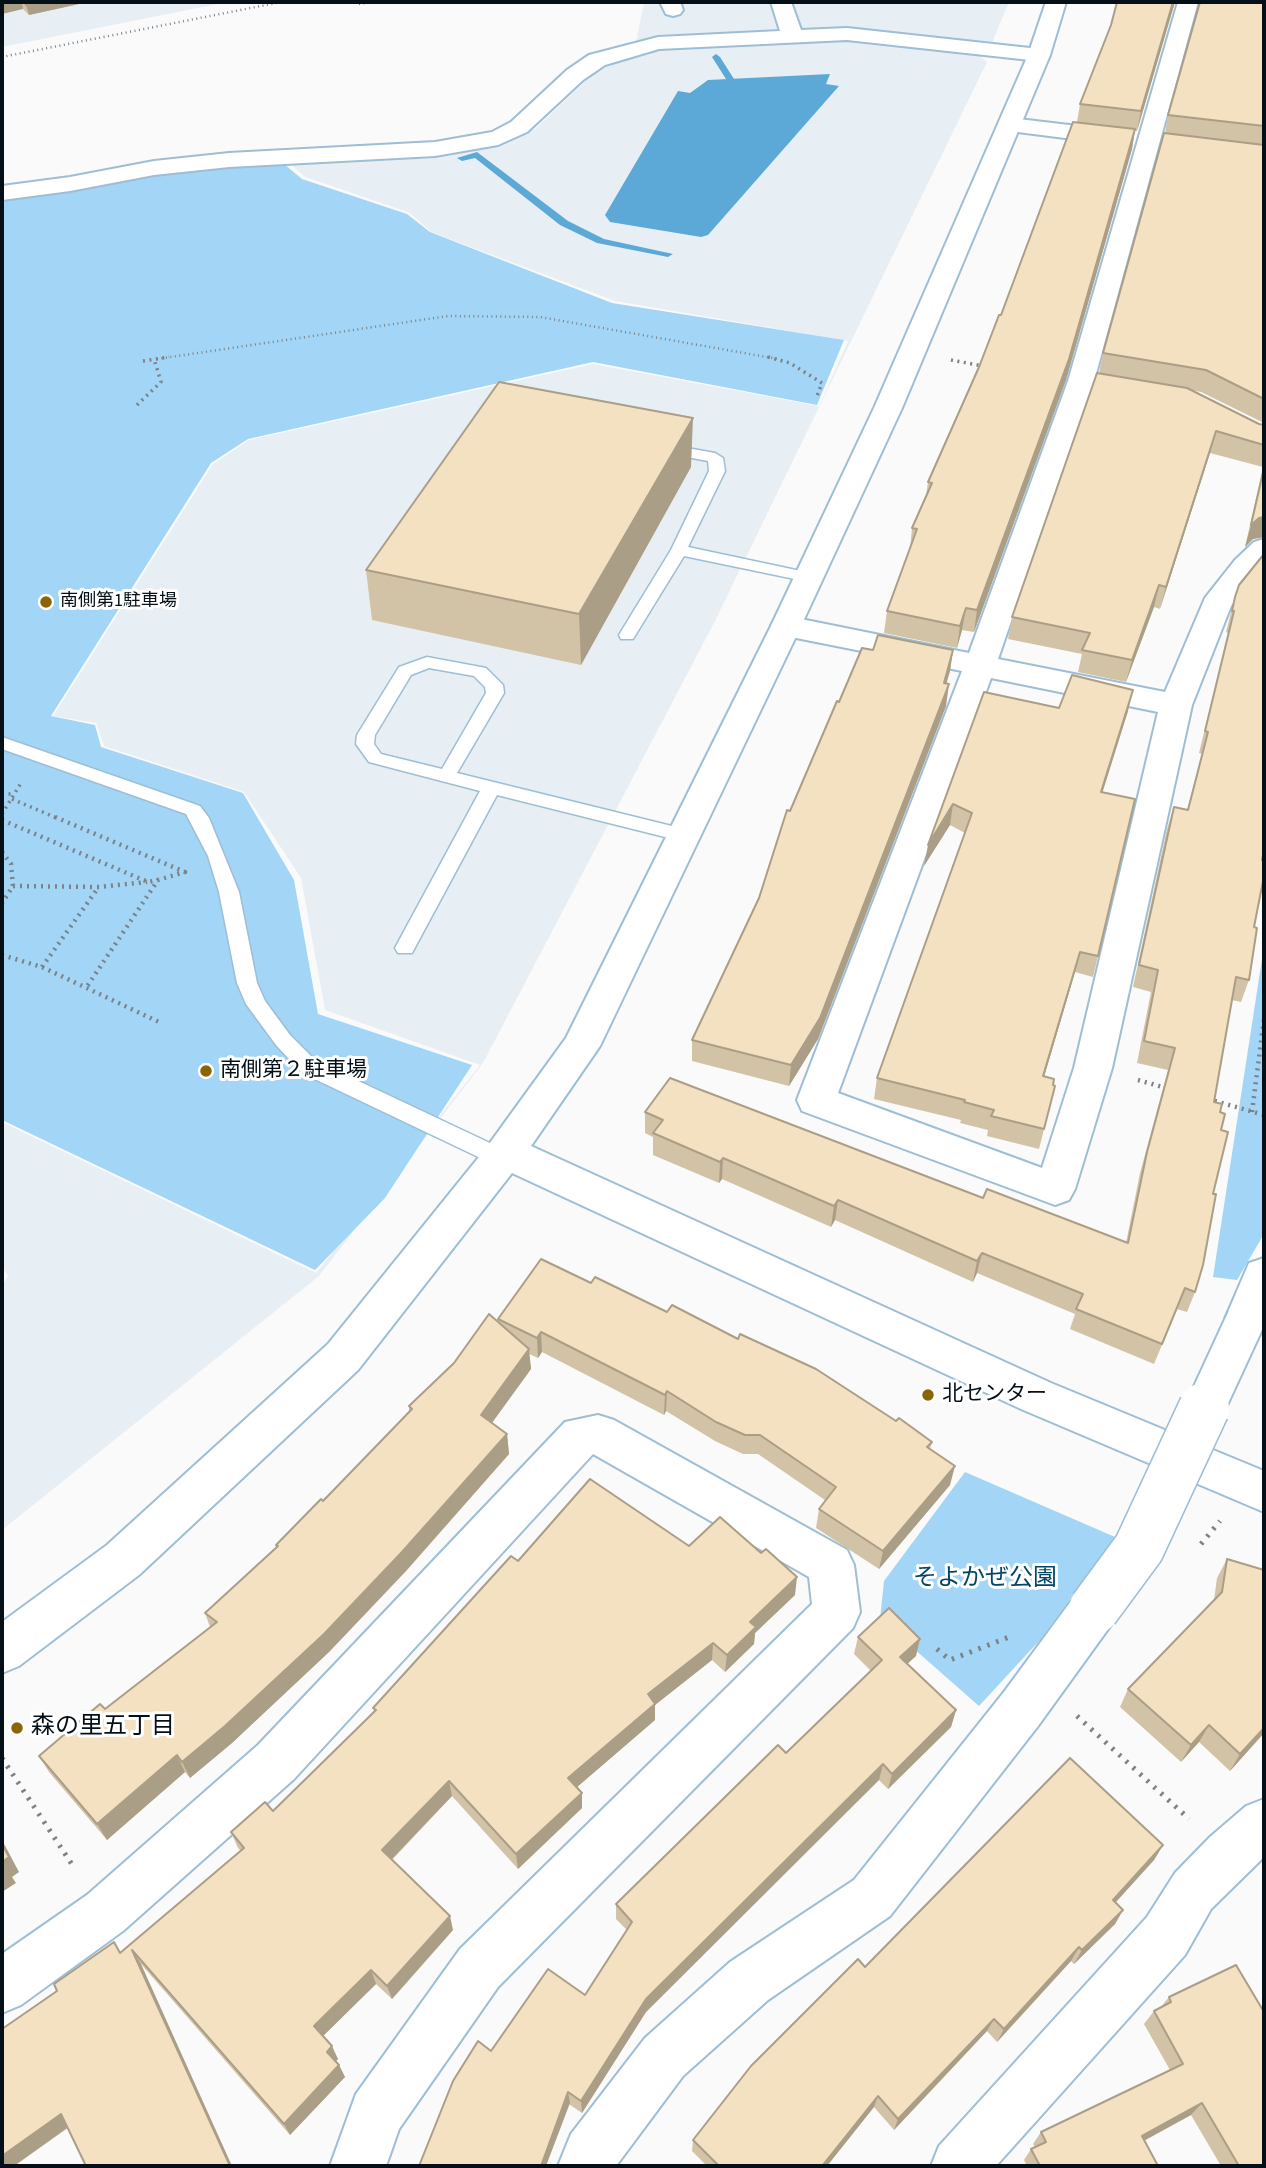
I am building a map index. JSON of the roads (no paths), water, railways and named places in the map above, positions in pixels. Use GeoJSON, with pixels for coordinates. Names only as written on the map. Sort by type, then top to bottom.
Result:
{"type":"FeatureCollection","features":[{"type":"Feature","properties":{"kind":"street"},"geometry":{"type":"LineString","coordinates":[[780,2],[792,35]]}},
{"type":"Feature","properties":{"kind":"street"},"geometry":{"type":"LineString","coordinates":[[2,1650],[123,1560],[343,1357],[503,1155],[580,1046],[786,626],[911,354],[1039,55],[1056,2]]}},
{"type":"Feature","properties":{"kind":"street"},"geometry":{"type":"LineString","coordinates":[[1188,2],[1163,144],[1095,383],[980,665],[816,1100],[1055,1189],[1093,1068],[1176,705],[1216,605],[1246,566],[1264,548]]}},
{"type":"Feature","properties":{"kind":"street"},"geometry":{"type":"LineString","coordinates":[[2,193],[70,184],[154,168],[229,160],[435,149],[498,138],[519,127],[575,75],[597,61],[658,43],[792,35],[871,35],[1039,55]]}},
{"type":"Feature","properties":{"kind":"street"},"geometry":{"type":"LineString","coordinates":[[1010,125],[1163,144]]}},
{"type":"Feature","properties":{"kind":"street"},"geometry":{"type":"LineString","coordinates":[[786,626],[1176,705]]}},
{"type":"Feature","properties":{"kind":"street"},"geometry":{"type":"LineString","coordinates":[[503,1155],[1037,1396],[1264,1492]]}},
{"type":"Feature","properties":{"kind":"street"},"geometry":{"type":"LineString","coordinates":[[586,2166],[591,2154],[664,2057],[749,1981],[872,1898],[1041,1682],[1139,1548],[1264,1275]]}},
{"type":"Feature","properties":{"kind":"street"},"geometry":{"type":"LineString","coordinates":[[2,1986],[105,1913],[276,1762],[581,1436],[598,1434],[831,1565],[836,1612],[479,1968],[376,2114],[358,2166]]}},
{"type":"Feature","properties":{"kind":"street"},"geometry":{"type":"LineString","coordinates":[[961,2166],[1166,1936],[1194,1891],[1246,1840]]}},
{"type":"Feature","properties":{"kind":"lane"},"geometry":{"type":"LineString","coordinates":[[627,635],[679,550],[718,471],[715,458],[649,446]]}},
{"type":"Feature","properties":{"kind":"lane"},"geometry":{"type":"LineString","coordinates":[[679,550],[809,577]]}},
{"type":"Feature","properties":{"kind":"lane"},"geometry":{"type":"LineString","coordinates":[[447,775],[495,693],[494,685],[480,672],[440,663],[427,663],[405,671],[366,735],[368,752],[375,758],[685,836]]}},
{"type":"Feature","properties":{"kind":"lane"},"geometry":{"type":"LineString","coordinates":[[2,743],[193,810],[200,818],[217,856],[229,892],[247,983],[256,1004],[283,1040],[309,1067],[503,1155]]}},
{"type":"Feature","properties":{"kind":"lane"},"geometry":{"type":"LineString","coordinates":[[404,947],[491,788]]}},
{"type":"Feature","properties":{"kind":"waterway"},"geometry":{"type":"LineString","coordinates":[[716,57],[730,79]]}},
{"type":"Feature","properties":{"kind":"waterway"},"geometry":{"type":"LineString","coordinates":[[462,158],[477,155],[564,223],[601,241],[668,254]]}},
{"type":"Feature","properties":{"kind":"place","name":"南側第1駐車場"},"geometry":{"type":"Point","coordinates":[46,602]}},
{"type":"Feature","properties":{"kind":"place","name":"南側第２駐車場"},"geometry":{"type":"Point","coordinates":[206,1071]}},
{"type":"Feature","properties":{"kind":"place","name":"北センター"},"geometry":{"type":"Point","coordinates":[928,1395]}},
{"type":"Feature","properties":{"kind":"place","name":"森の里五丁目"},"geometry":{"type":"Point","coordinates":[17,1728]}},
{"type":"Feature","properties":{"kind":"park label","name":"そよかぜ公園"},"geometry":{"type":"Point","coordinates":[985,1580]}}]}
